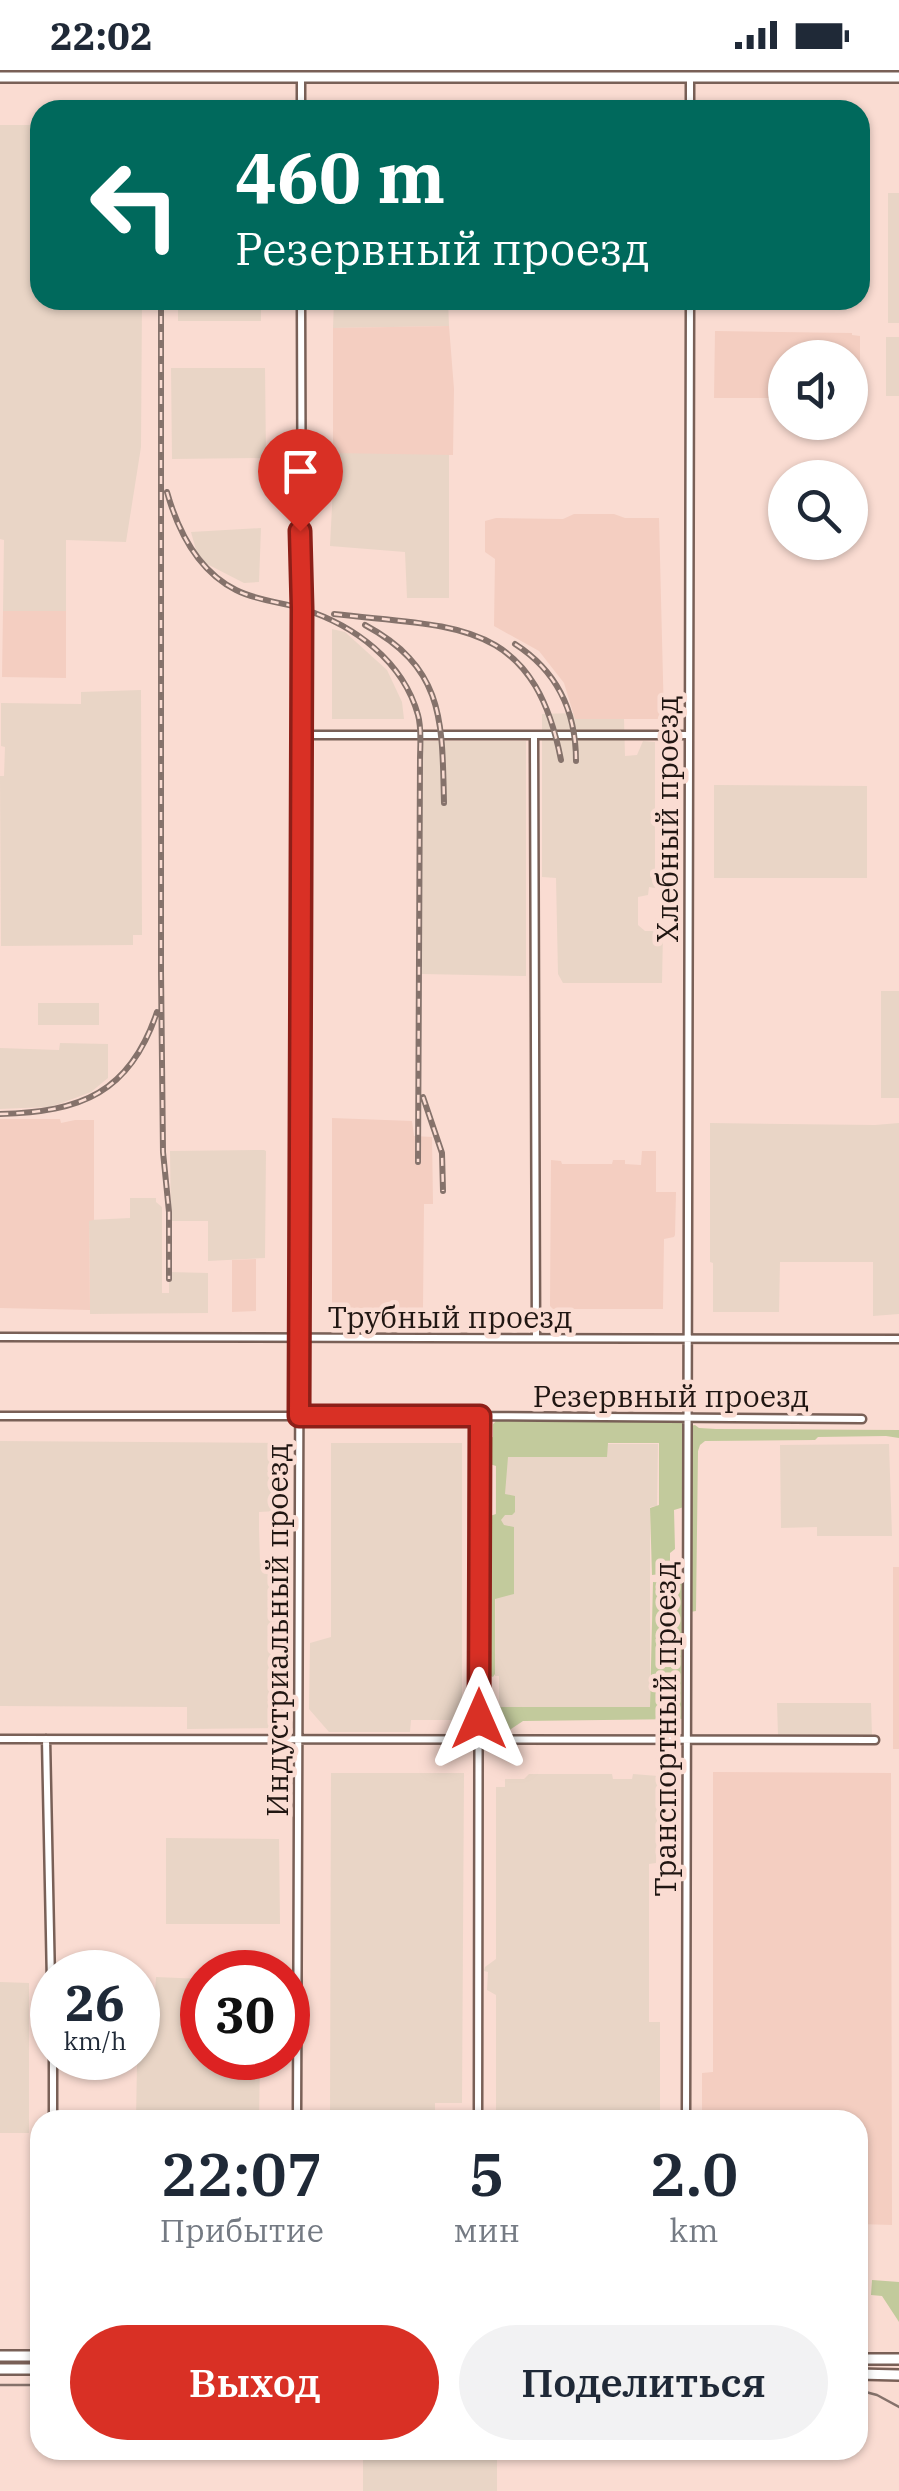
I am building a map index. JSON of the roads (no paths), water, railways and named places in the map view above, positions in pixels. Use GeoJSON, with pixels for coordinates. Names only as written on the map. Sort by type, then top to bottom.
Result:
{"type":"FeatureCollection","features":[{"type":"Feature","properties":{"kind":"main road"},"geometry":{"type":"LineString","coordinates":[[0,77],[690,74],[899,78]]}},
{"type":"Feature","properties":{"kind":"main road"},"geometry":{"type":"LineString","coordinates":[[0,2356],[30,2356]]}},
{"type":"Feature","properties":{"kind":"main road"},"geometry":{"type":"LineString","coordinates":[[868,2359],[897,2359]]}},
{"type":"Feature","properties":{"kind":"main road"},"geometry":{"type":"LineString","coordinates":[[0,2369],[30,2369]]}},
{"type":"Feature","properties":{"kind":"main road"},"geometry":{"type":"LineString","coordinates":[[868,2374],[895,2375]]}},
{"type":"Feature","properties":{"kind":"street"},"geometry":{"type":"LineString","coordinates":[[690,74],[690,100]]}},
{"type":"Feature","properties":{"kind":"street"},"geometry":{"type":"LineString","coordinates":[[301,100],[302,77]]}},
{"type":"Feature","properties":{"kind":"street","name":"Индустриальный проезд"},"geometry":{"type":"LineString","coordinates":[[297,2110],[301,310]]}},
{"type":"Feature","properties":{"kind":"street","name":"Хлебный проезд"},"geometry":{"type":"LineString","coordinates":[[687,1338],[690,310]]}},
{"type":"Feature","properties":{"kind":"street"},"geometry":{"type":"LineString","coordinates":[[300,735],[688,734]]}},
{"type":"Feature","properties":{"kind":"street"},"geometry":{"type":"LineString","coordinates":[[534,736],[536,1338]]}},
{"type":"Feature","properties":{"kind":"street","name":"Трубный проезд"},"geometry":{"type":"LineString","coordinates":[[0,1337],[899,1339]]}},
{"type":"Feature","properties":{"kind":"street","name":"Транспортный проезд"},"geometry":{"type":"LineString","coordinates":[[686,2110],[687,1338]]}},
{"type":"Feature","properties":{"kind":"street","name":"Резервный проезд"},"geometry":{"type":"LineString","coordinates":[[0,1416],[862,1419]]}},
{"type":"Feature","properties":{"kind":"street"},"geometry":{"type":"LineString","coordinates":[[478,2110],[480,1416]]}},
{"type":"Feature","properties":{"kind":"street"},"geometry":{"type":"LineString","coordinates":[[0,1740],[875,1740]]}},
{"type":"Feature","properties":{"kind":"street"},"geometry":{"type":"LineString","coordinates":[[46,1740],[50,1950]]}},
{"type":"Feature","properties":{"kind":"street"},"geometry":{"type":"LineString","coordinates":[[53,2080],[53,2110]]}},
{"type":"Feature","properties":{"kind":"tram line"},"geometry":{"type":"LineString","coordinates":[[0,2385],[30,2385]]}},
{"type":"Feature","properties":{"kind":"tram line"},"geometry":{"type":"LineString","coordinates":[[868,2393],[899,2407]]}},
{"type":"Feature","properties":{"kind":"railway"},"geometry":{"type":"LineString","coordinates":[[161,310],[161,972],[169,1279]]}},
{"type":"Feature","properties":{"kind":"railway"},"geometry":{"type":"LineString","coordinates":[[167,492],[191,548],[211,572],[244,594],[322,616],[358,635],[388,662],[411,696],[420,726],[418,1162]]}},
{"type":"Feature","properties":{"kind":"railway"},"geometry":{"type":"LineString","coordinates":[[334,614],[452,629],[482,639],[509,655],[531,679],[548,713],[561,760]]}},
{"type":"Feature","properties":{"kind":"railway"},"geometry":{"type":"LineString","coordinates":[[365,625],[391,642],[425,679],[439,722],[444,803]]}},
{"type":"Feature","properties":{"kind":"railway"},"geometry":{"type":"LineString","coordinates":[[515,644],[542,667],[561,694],[572,726],[576,761]]}},
{"type":"Feature","properties":{"kind":"railway"},"geometry":{"type":"LineString","coordinates":[[0,1114],[55,1109],[99,1093],[132,1062],[157,1012]]}},
{"type":"Feature","properties":{"kind":"railway"},"geometry":{"type":"LineString","coordinates":[[423,1097],[442,1153],[443,1191]]}}]}
